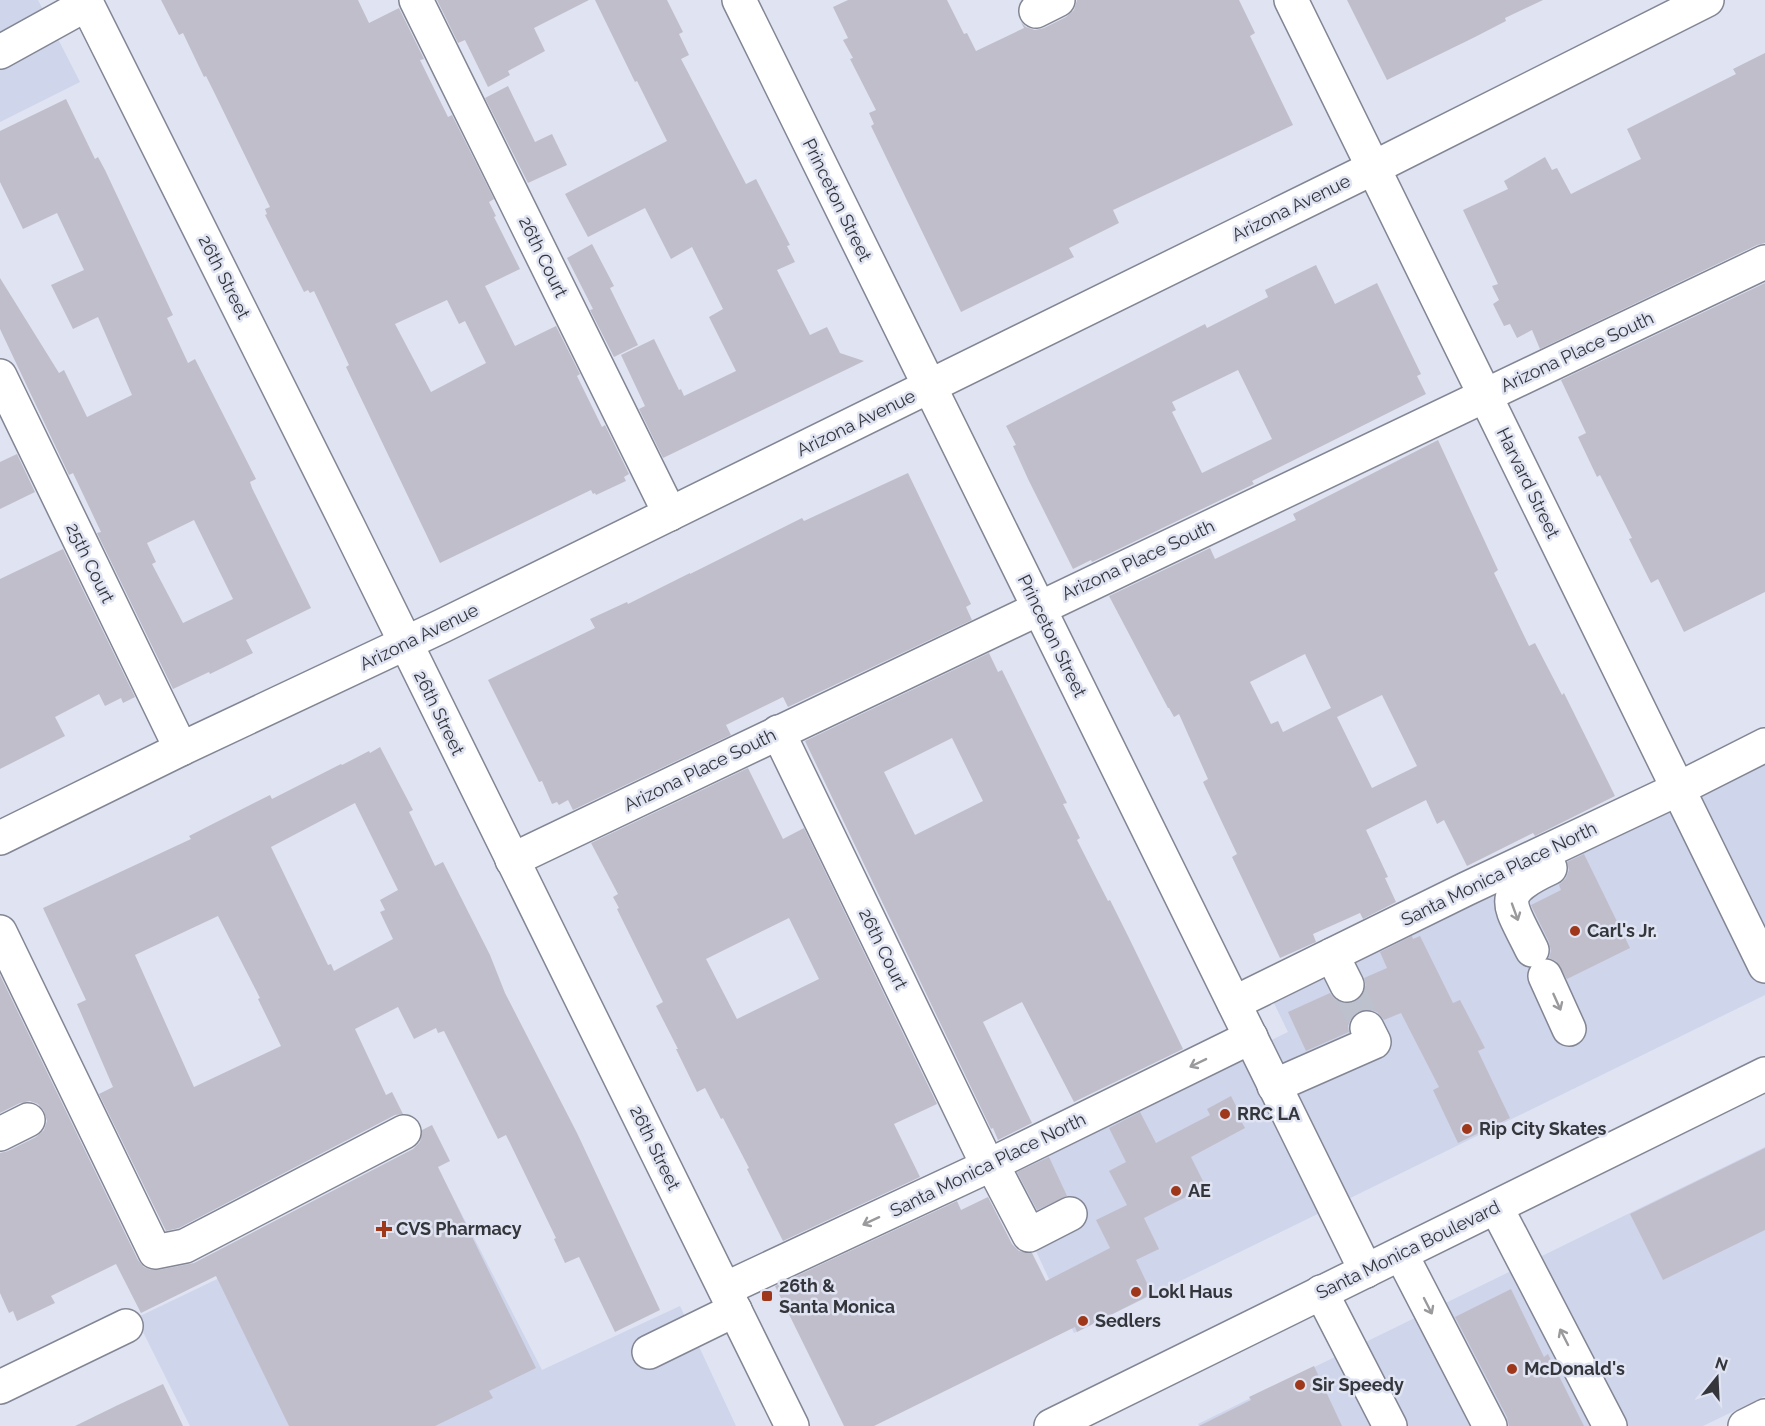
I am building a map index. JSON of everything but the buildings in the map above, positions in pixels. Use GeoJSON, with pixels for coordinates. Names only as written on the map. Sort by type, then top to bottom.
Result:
{"type":"FeatureCollection","features":[{"type":"Feature","properties":{"kind":"street","name":"26th Court"},"geometry":{"type":"LineString","coordinates":[[416,0],[670,514]]}},
{"type":"Feature","properties":{"kind":"street","name":"Princeton Street"},"geometry":{"type":"LineString","coordinates":[[739,0],[1366,1271]]}},
{"type":"Feature","properties":{"kind":"street","name":"Harvard Street"},"geometry":{"type":"LineString","coordinates":[[1291,0],[1765,966]]}},
{"type":"Feature","properties":{"kind":"street","name":"Arizona Avenue"},"geometry":{"type":"LineString","coordinates":[[0,838],[181,749],[405,644],[929,387],[1707,0]]}},
{"type":"Feature","properties":{"kind":"street"},"geometry":{"type":"LineString","coordinates":[[0,52],[86,2]]}},
{"type":"Feature","properties":{"kind":"street","name":"26th Street"},"geometry":{"type":"LineString","coordinates":[[86,2],[348,526],[792,1426]]}},
{"type":"Feature","properties":{"kind":"street","name":"Arizona Place South"},"geometry":{"type":"LineString","coordinates":[[512,860],[1765,262]]}},
{"type":"Feature","properties":{"kind":"street","name":"25th Court"},"geometry":{"type":"LineString","coordinates":[[0,376],[181,749]]}},
{"type":"Feature","properties":{"kind":"street","name":"26th Court"},"geometry":{"type":"LineString","coordinates":[[778,732],[988,1166],[995,1170],[1029,1235],[1070,1214]]}},
{"type":"Feature","properties":{"kind":"street","name":"Santa Monica Place North"},"geometry":{"type":"LineString","coordinates":[[1234,1004],[1765,745]]}},
{"type":"Feature","properties":{"kind":"street"},"geometry":{"type":"LineString","coordinates":[[1569,1029],[1512,908],[1511,899],[1513,892],[1527,878],[1600,844]]}},
{"type":"Feature","properties":{"kind":"street"},"geometry":{"type":"LineString","coordinates":[[0,932],[155,1252],[185,1246],[404,1132]]}},
{"type":"Feature","properties":{"kind":"street"},"geometry":{"type":"LineString","coordinates":[[1332,955],[1347,985]]}},
{"type":"Feature","properties":{"kind":"street"},"geometry":{"type":"LineString","coordinates":[[1274,1086],[1374,1042],[1367,1028]]}},
{"type":"Feature","properties":{"kind":"street","name":"Santa Monica Place North"},"geometry":{"type":"LineString","coordinates":[[649,1352],[730,1299],[988,1166],[1251,1037]]}},
{"type":"Feature","properties":{"kind":"street","name":"Santa Monica Boulevard"},"geometry":{"type":"LineString","coordinates":[[1051,1426],[1765,1074]]}},
{"type":"Feature","properties":{"kind":"street"},"geometry":{"type":"LineString","coordinates":[[1496,1207],[1610,1426]]}},
{"type":"Feature","properties":{"kind":"street"},"geometry":{"type":"LineString","coordinates":[[1401,1254],[1490,1426]]}},
{"type":"Feature","properties":{"kind":"street"},"geometry":{"type":"LineString","coordinates":[[1322,1292],[1390,1426]]}},
{"type":"Feature","properties":{"kind":"street"},"geometry":{"type":"LineString","coordinates":[[0,1387],[126,1326]]}},
{"type":"Feature","properties":{"kind":"street"},"geometry":{"type":"LineString","coordinates":[[1745,1426],[1765,1416]]}},
{"type":"Feature","properties":{"kind":"shaded area"},"geometry":{"type":"Polygon","coordinates":[[[0,0],[38,0],[80,82],[0,122],[0,0]]]}},
{"type":"Feature","properties":{"kind":"shaded area"},"geometry":{"type":"Polygon","coordinates":[[[1765,755],[1765,995],[1074,1333],[999,1171],[1288,1032],[1271,997],[1765,755]]]}},
{"type":"Feature","properties":{"kind":"shaded area"},"geometry":{"type":"Polygon","coordinates":[[[1765,1147],[1765,1396],[1703,1426],[1199,1426],[1198,1424],[1765,1147]]]}},
{"type":"Feature","properties":{"kind":"shaded area"},"geometry":{"type":"Polygon","coordinates":[[[440,1172],[542,1370],[680,1306],[736,1426],[190,1426],[136,1318],[440,1172]]]}},
{"type":"Feature","properties":{"kind":"tunnel"},"geometry":{"type":"LineString","coordinates":[[1347,985],[1367,1028]]}},
{"type":"Feature","properties":{"kind":"place","name":"Carl's Jr."},"geometry":{"type":"Point","coordinates":[1575,931]}},
{"type":"Feature","properties":{"kind":"place","name":"RRC LA"},"geometry":{"type":"Point","coordinates":[1225,1114]}},
{"type":"Feature","properties":{"kind":"place","name":"Rip City Skates"},"geometry":{"type":"Point","coordinates":[1467,1129]}},
{"type":"Feature","properties":{"kind":"place","name":"AE"},"geometry":{"type":"Point","coordinates":[1176,1191]}},
{"type":"Feature","properties":{"kind":"place","name":"CVS Pharmacy"},"geometry":{"type":"Point","coordinates":[384,1229]}},
{"type":"Feature","properties":{"kind":"place","name":"Lokl Haus"},"geometry":{"type":"Point","coordinates":[1136,1292]}},
{"type":"Feature","properties":{"kind":"place","name":"26th & Santa Monica"},"geometry":{"type":"Point","coordinates":[767,1296]}},
{"type":"Feature","properties":{"kind":"place","name":"Sedlers"},"geometry":{"type":"Point","coordinates":[1083,1321]}},
{"type":"Feature","properties":{"kind":"place","name":"McDonald's"},"geometry":{"type":"Point","coordinates":[1512,1369]}},
{"type":"Feature","properties":{"kind":"place","name":"Sir Speedy"},"geometry":{"type":"Point","coordinates":[1300,1385]}}]}
